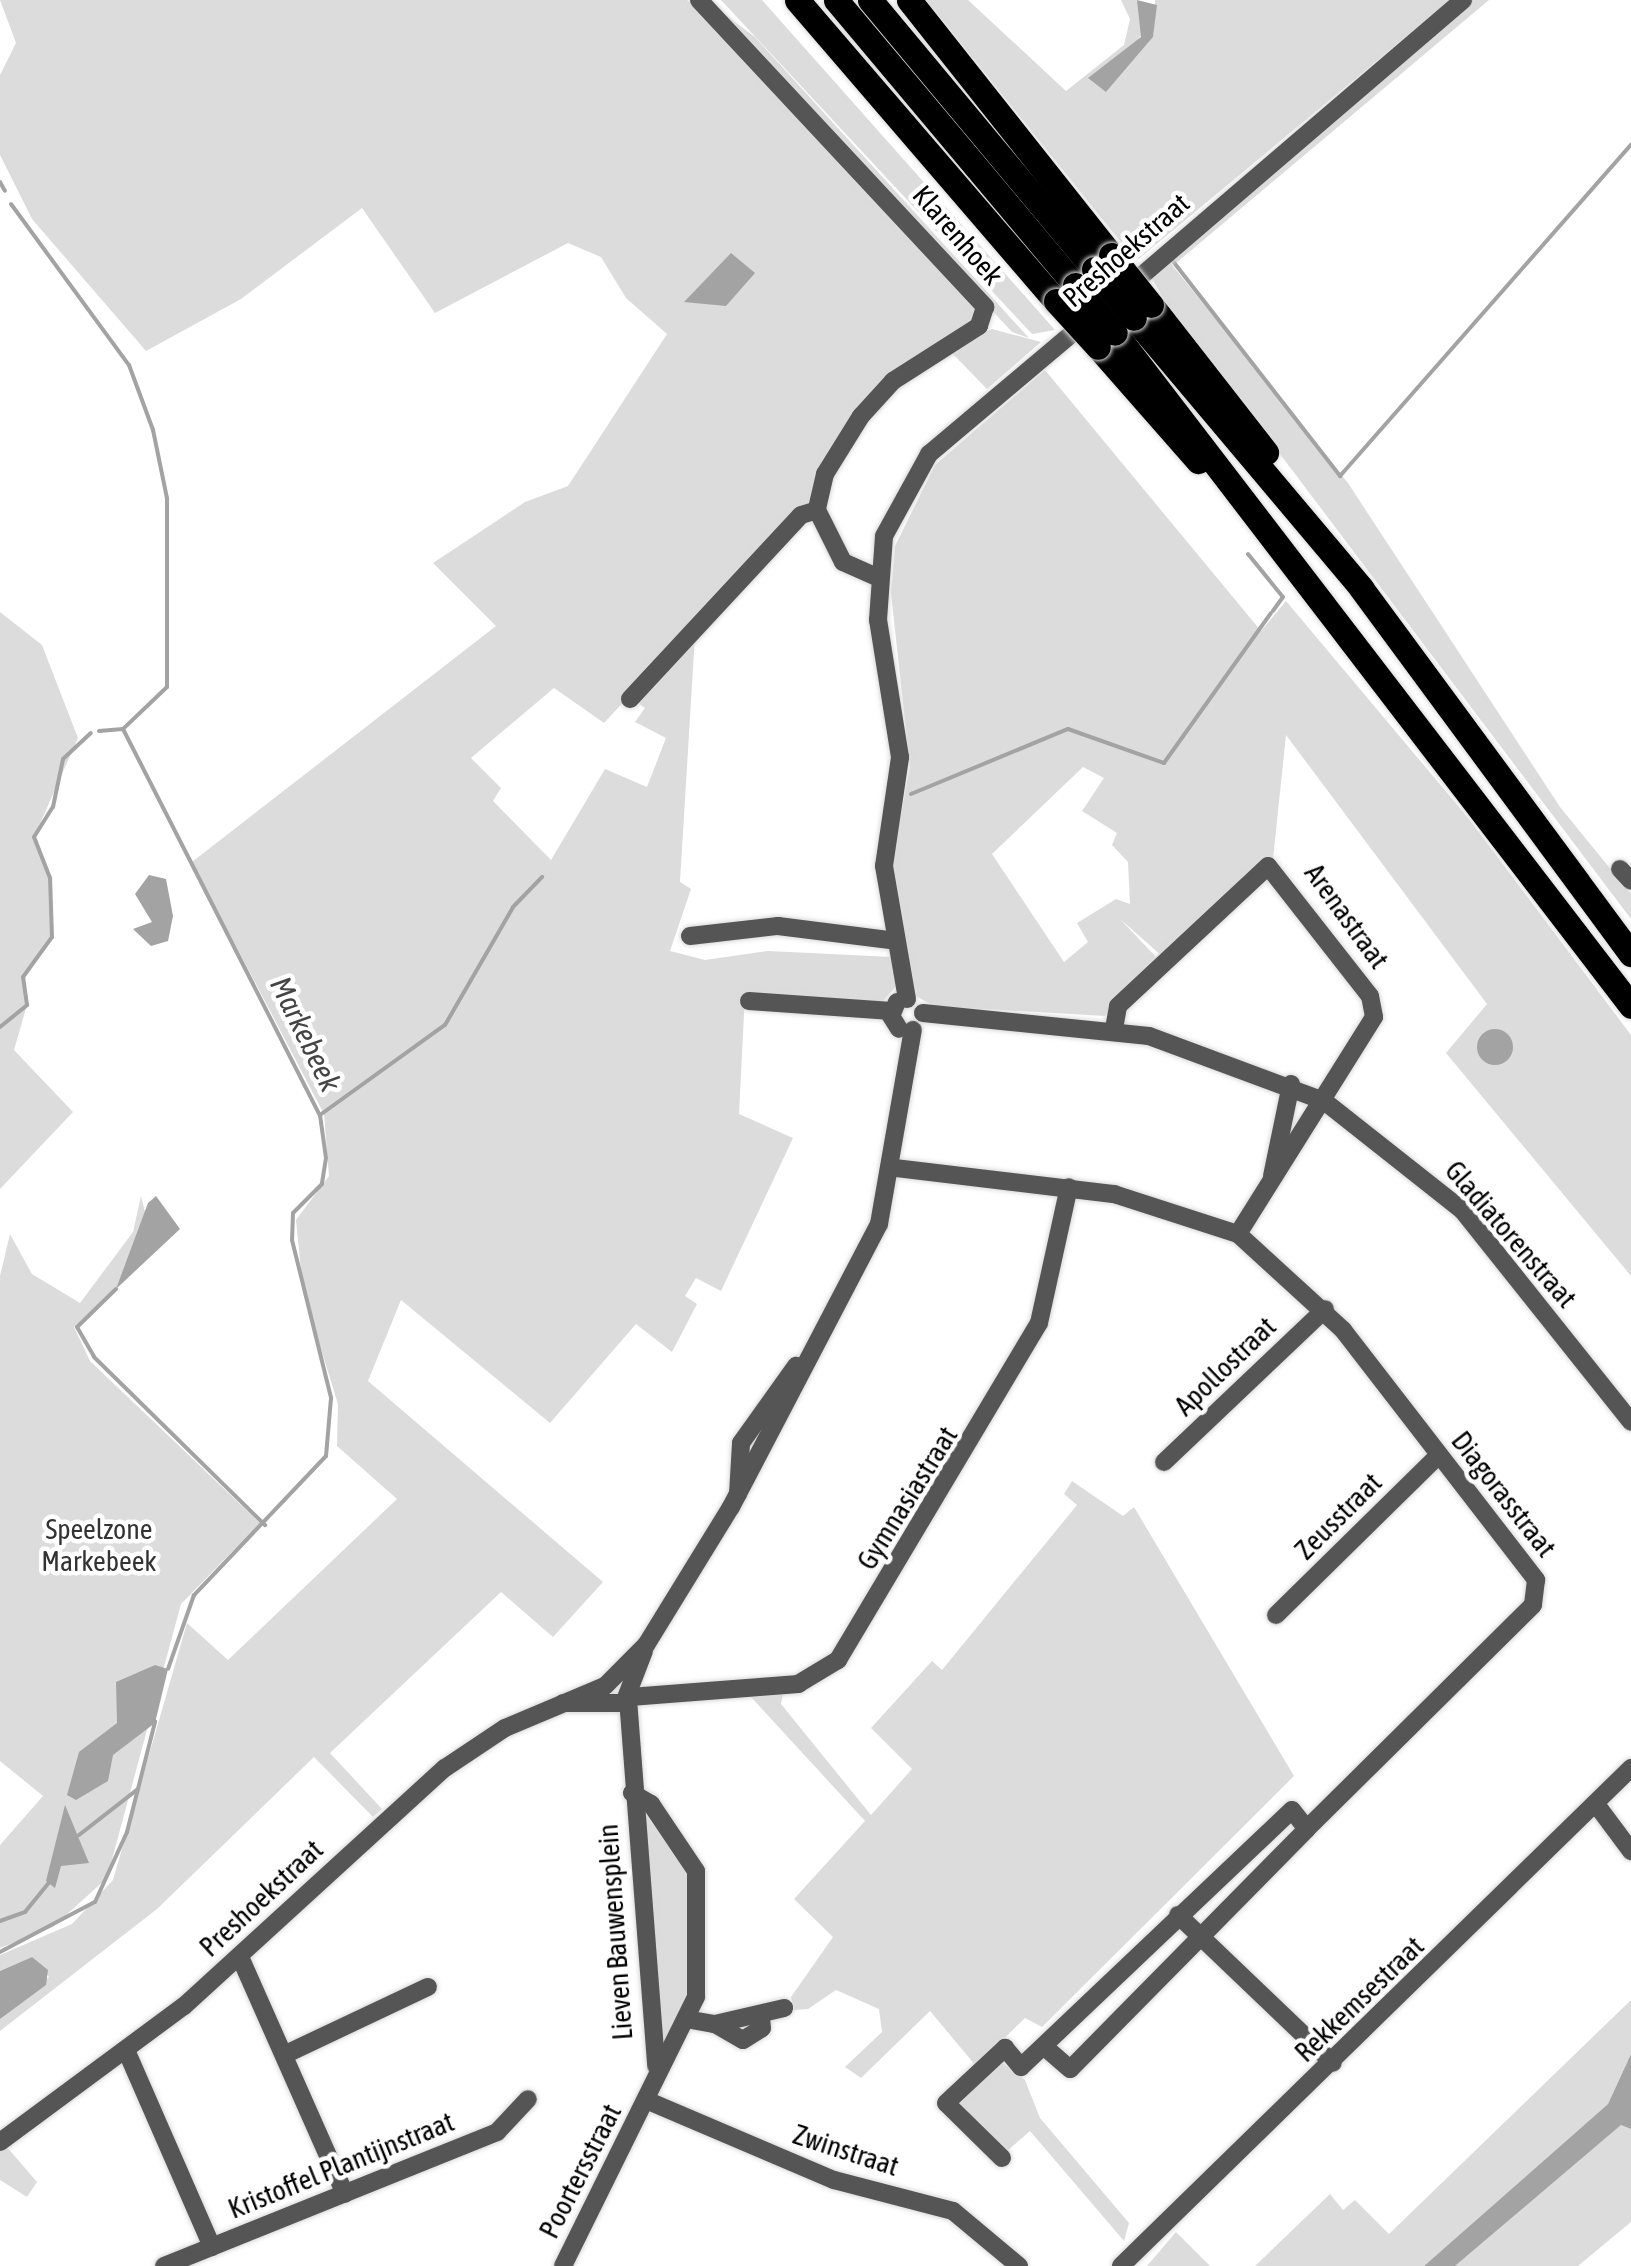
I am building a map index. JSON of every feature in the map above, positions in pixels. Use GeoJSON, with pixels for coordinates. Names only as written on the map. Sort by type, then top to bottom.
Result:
{"type":"FeatureCollection","features":[{"type":"Feature","properties":{"kind":"highway"},"geometry":{"type":"LineString","coordinates":[[783,0],[1084,278]]}},
{"type":"Feature","properties":{"kind":"highway"},"geometry":{"type":"LineString","coordinates":[[797,0],[814,25]]}},
{"type":"Feature","properties":{"kind":"highway"},"geometry":{"type":"LineString","coordinates":[[836,0],[1124,326],[1323,540],[1631,954]]}},
{"type":"Feature","properties":{"kind":"highway"},"geometry":{"type":"LineString","coordinates":[[870,0],[1124,326],[1247,496],[1631,1006]]}},
{"type":"Feature","properties":{"kind":"highway"},"geometry":{"type":"LineString","coordinates":[[909,1],[1084,278]]}},
{"type":"Feature","properties":{"kind":"street","name":"Klarenhoek"},"geometry":{"type":"LineString","coordinates":[[699,0],[985,308],[979,326],[893,381],[861,416],[824,474],[817,510]]}},
{"type":"Feature","properties":{"kind":"street","name":"Preshoekstraat"},"geometry":{"type":"LineString","coordinates":[[906,1030],[899,1005],[896,940],[884,853],[900,757],[877,577],[895,506],[941,442],[1463,0]]}},
{"type":"Feature","properties":{"kind":"street"},"geometry":{"type":"LineString","coordinates":[[630,699],[796,520],[817,510],[843,562],[877,577]]}},
{"type":"Feature","properties":{"kind":"street","name":"Arenastraat"},"geometry":{"type":"LineString","coordinates":[[1114,1029],[1118,1006],[1275,867],[1375,1006],[1324,1100]]}},
{"type":"Feature","properties":{"kind":"street"},"geometry":{"type":"LineString","coordinates":[[690,936],[778,926],[896,940]]}},
{"type":"Feature","properties":{"kind":"street"},"geometry":{"type":"LineString","coordinates":[[621,1692],[738,1494],[879,1224],[895,1168],[906,1030],[923,1012],[899,1005],[749,1002]]}},
{"type":"Feature","properties":{"kind":"street","name":"Gladiatorenstraat"},"geometry":{"type":"LineString","coordinates":[[923,1012],[1114,1029],[1290,1084],[1324,1100],[1462,1210],[1631,1422]]}},
{"type":"Feature","properties":{"kind":"street"},"geometry":{"type":"LineString","coordinates":[[1272,1182],[1290,1084]]}},
{"type":"Feature","properties":{"kind":"street"},"geometry":{"type":"LineString","coordinates":[[1238,1234],[1324,1100]]}},
{"type":"Feature","properties":{"kind":"street","name":"Diagorasstraat"},"geometry":{"type":"LineString","coordinates":[[895,1168],[1069,1187],[1174,1208],[1238,1234],[1325,1309],[1536,1580],[1533,1606],[1198,1935],[1070,2068],[1045,2047]]}},
{"type":"Feature","properties":{"kind":"street","name":"Gymnasiastraat"},"geometry":{"type":"LineString","coordinates":[[621,1692],[798,1684],[838,1660],[1039,1323],[1069,1187]]}},
{"type":"Feature","properties":{"kind":"street","name":"Apollostraat"},"geometry":{"type":"LineString","coordinates":[[1164,1462],[1325,1309]]}},
{"type":"Feature","properties":{"kind":"street","name":"Zeusstraat"},"geometry":{"type":"LineString","coordinates":[[1276,1615],[1439,1455]]}},
{"type":"Feature","properties":{"kind":"street","name":"Preshoekstraat"},"geometry":{"type":"LineString","coordinates":[[0,2142],[126,2050],[240,1957],[444,1768],[564,1703],[621,1692]]}},
{"type":"Feature","properties":{"kind":"street","name":"Lieven Bauwensplein"},"geometry":{"type":"LineString","coordinates":[[621,1692],[656,2066]]}},
{"type":"Feature","properties":{"kind":"street","name":"Rekkemsestraat"},"geometry":{"type":"LineString","coordinates":[[1128,2263],[1631,1768]]}},
{"type":"Feature","properties":{"kind":"street","name":"Lieven Bauwensplein"},"geometry":{"type":"LineString","coordinates":[[632,1793],[651,1804],[696,1871],[696,1997],[656,2066],[646,2100]]}},
{"type":"Feature","properties":{"kind":"street"},"geometry":{"type":"LineString","coordinates":[[1596,1804],[1631,1851]]}},
{"type":"Feature","properties":{"kind":"street"},"geometry":{"type":"LineString","coordinates":[[1002,2158],[946,2103],[1006,2048],[1021,2068],[1283,1812],[1306,1829]]}},
{"type":"Feature","properties":{"kind":"street"},"geometry":{"type":"LineString","coordinates":[[1178,1915],[1329,2067]]}},
{"type":"Feature","properties":{"kind":"street"},"geometry":{"type":"LineString","coordinates":[[240,1957],[345,2194]]}},
{"type":"Feature","properties":{"kind":"street"},"geometry":{"type":"LineString","coordinates":[[286,2054],[428,1987]]}},
{"type":"Feature","properties":{"kind":"street"},"geometry":{"type":"LineString","coordinates":[[686,2019],[715,2024],[761,2018],[784,2008]]}},
{"type":"Feature","properties":{"kind":"street"},"geometry":{"type":"LineString","coordinates":[[126,2050],[212,2247]]}},
{"type":"Feature","properties":{"kind":"street","name":"Kristoffel Plantijnstraat"},"geometry":{"type":"LineString","coordinates":[[164,2266],[497,2132],[528,2098]]}},
{"type":"Feature","properties":{"kind":"street","name":"Poortersstraat"},"geometry":{"type":"LineString","coordinates":[[568,2265],[646,2100]]}},
{"type":"Feature","properties":{"kind":"street","name":"Zwinstraat"},"geometry":{"type":"LineString","coordinates":[[646,2100],[834,2180],[953,2211],[1019,2266]]}},
{"type":"Feature","properties":{"kind":"green space"},"geometry":{"type":"Polygon","coordinates":[[[0,0],[687,0],[747,49],[978,308],[977,319],[883,382],[807,505],[604,723],[554,688],[471,758],[501,788],[493,801],[551,860],[605,769],[647,787],[666,738],[635,722],[645,708],[635,701],[695,635],[680,882],[691,889],[670,951],[705,960],[768,951],[892,957],[897,985],[882,1002],[745,994],[739,1114],[793,1138],[721,1291],[696,1278],[685,1296],[697,1304],[672,1352],[636,1324],[550,1423],[401,1300],[368,1381],[603,1582],[553,1637],[501,1592],[330,1753],[382,1809],[373,1817],[314,1757],[157,1909],[0,2031],[0,2019],[49,1977],[32,1957],[0,1971],[0,1955],[72,1924],[113,1880],[187,1623],[228,1660],[397,1499],[337,1446],[338,1404],[303,1291],[296,1220],[329,1176],[324,1114],[192,862],[496,626],[433,563],[525,502],[568,486],[667,334],[626,298],[601,257],[568,243],[435,313],[362,208],[241,299],[146,351],[32,219],[0,155],[0,75],[16,43],[0,0]]]}},
{"type":"Feature","properties":{"kind":"green space"},"geometry":{"type":"Polygon","coordinates":[[[705,0],[755,37],[1029,338],[1012,332],[705,0]]]}},
{"type":"Feature","properties":{"kind":"green space"},"geometry":{"type":"Polygon","coordinates":[[[721,0],[762,0],[1055,330],[1032,334],[721,0]]]}},
{"type":"Feature","properties":{"kind":"green space"},"geometry":{"type":"Polygon","coordinates":[[[926,0],[968,0],[1066,91],[1124,45],[1130,19],[1121,0],[1137,0],[1145,30],[1125,57],[1097,72],[1106,92],[1153,37],[1155,0],[1450,0],[1136,261],[926,0]]]}},
{"type":"Feature","properties":{"kind":"green space"},"geometry":{"type":"Polygon","coordinates":[[[1474,0],[1489,0],[1176,263],[1172,256],[1474,0]]]}},
{"type":"Feature","properties":{"kind":"green space"},"geometry":{"type":"Polygon","coordinates":[[[1168,260],[1348,483],[1560,807],[1631,894],[1631,919],[1166,303],[1150,275],[1168,260]]]}},
{"type":"Feature","properties":{"kind":"green space"},"geometry":{"type":"Polygon","coordinates":[[[992,329],[1041,342],[987,389],[949,350],[992,329]]]}},
{"type":"Feature","properties":{"kind":"green space"},"geometry":{"type":"Polygon","coordinates":[[[1045,370],[1261,631],[1286,601],[1469,819],[1631,1035],[1631,1276],[1446,1053],[1487,1004],[1286,735],[1273,859],[1162,956],[1120,919],[1157,958],[1105,1016],[934,1006],[914,995],[889,878],[910,767],[891,593],[895,546],[935,465],[1045,370]],[[1083,767],[992,854],[1064,962],[1088,942],[1077,923],[1116,899],[1130,904],[1128,862],[1112,845],[1117,833],[1082,811],[1104,778],[1083,767]]]}},
{"type":"Feature","properties":{"kind":"green space"},"geometry":{"type":"Polygon","coordinates":[[[0,612],[42,645],[78,738],[34,837],[50,878],[52,937],[23,977],[27,1005],[14,1050],[73,1112],[0,1189],[0,612]]]}},
{"type":"Feature","properties":{"kind":"green space","name":"Speelzone Markebeek"},"geometry":{"type":"Polygon","coordinates":[[[141,1196],[147,1220],[116,1289],[74,1327],[90,1361],[260,1523],[181,1604],[107,1878],[53,1927],[0,1948],[0,1845],[43,1796],[0,1761],[0,1276],[10,1234],[32,1274],[80,1303],[133,1232],[141,1196]]]}},
{"type":"Feature","properties":{"kind":"green space"},"geometry":{"type":"Polygon","coordinates":[[[1072,1481],[1123,1516],[1134,1507],[1294,1776],[1042,2027],[1025,2018],[976,2066],[930,2011],[861,2078],[845,2067],[882,2032],[879,2009],[836,1990],[808,2009],[794,2010],[791,1997],[833,1937],[794,1899],[865,1821],[751,1697],[783,1693],[781,1704],[871,1815],[912,1769],[871,1728],[932,1661],[942,1670],[1077,1505],[1064,1494],[1072,1481]]]}},
{"type":"Feature","properties":{"kind":"green space"},"geometry":{"type":"Polygon","coordinates":[[[643,1811],[686,1866],[691,1897],[692,1995],[667,2041],[660,2039],[643,1811]]]}},
{"type":"Feature","properties":{"kind":"green space"},"geometry":{"type":"Polygon","coordinates":[[[1631,2000],[1631,2054],[1608,2104],[1424,2266],[1255,2266],[1330,2194],[1343,2210],[1355,2200],[1389,2234],[1631,2000]]]}},
{"type":"Feature","properties":{"kind":"green space"},"geometry":{"type":"Polygon","coordinates":[[[1000,2061],[1025,2080],[1040,2118],[1129,2223],[1124,2241],[1030,2131],[1006,2152],[959,2110],[958,2099],[1000,2061]]]}},
{"type":"Feature","properties":{"kind":"green space"},"geometry":{"type":"Polygon","coordinates":[[[1621,2125],[1631,2129],[1631,2222],[1578,2266],[1455,2266],[1621,2125]]]}},
{"type":"Feature","properties":{"kind":"green space"},"geometry":{"type":"Polygon","coordinates":[[[0,2139],[37,2182],[27,2197],[0,2180],[0,2139]]]}},
{"type":"Feature","properties":{"kind":"green space"},"geometry":{"type":"Polygon","coordinates":[[[1176,2232],[1210,2266],[1147,2266],[1176,2232]]]}},
{"type":"Feature","properties":{"kind":"shaded area"},"geometry":{"type":"Polygon","coordinates":[[[1137,0],[1157,5],[1153,37],[1106,92],[1088,78],[1141,37],[1137,0]]]}},
{"type":"Feature","properties":{"kind":"shaded area"},"geometry":{"type":"Polygon","coordinates":[[[731,253],[755,273],[726,306],[684,302],[731,253]]]}},
{"type":"Feature","properties":{"kind":"shaded area"},"geometry":{"type":"Polygon","coordinates":[[[149,875],[166,879],[173,916],[168,941],[151,946],[133,929],[152,922],[135,894],[149,875]]]}},
{"type":"Feature","properties":{"kind":"shaded area"},"geometry":{"type":"Polygon","coordinates":[[[1495,1029],[1507,1035],[1513,1047],[1507,1059],[1495,1065],[1483,1059],[1477,1047],[1483,1035],[1495,1029]]]}},
{"type":"Feature","properties":{"kind":"shaded area"},"geometry":{"type":"Polygon","coordinates":[[[156,1196],[180,1229],[116,1289],[148,1203],[156,1196]]]}},
{"type":"Feature","properties":{"kind":"shaded area"},"geometry":{"type":"Polygon","coordinates":[[[155,1665],[168,1669],[155,1723],[113,1755],[108,1781],[76,1800],[67,1795],[79,1752],[117,1723],[116,1682],[155,1665]]]}},
{"type":"Feature","properties":{"kind":"shaded area"},"geometry":{"type":"Polygon","coordinates":[[[65,1805],[89,1863],[61,1866],[55,1888],[46,1881],[65,1805]]]}},
{"type":"Feature","properties":{"kind":"shaded area"},"geometry":{"type":"Polygon","coordinates":[[[32,1957],[48,1970],[46,1985],[0,2019],[0,1971],[32,1957]]]}},
{"type":"Feature","properties":{"kind":"shaded area"},"geometry":{"type":"Polygon","coordinates":[[[1631,2054],[1631,2129],[1621,2125],[1455,2266],[1424,2266],[1608,2104],[1631,2054]]]}},
{"type":"Feature","properties":{"kind":"waterway"},"geometry":{"type":"LineString","coordinates":[[1172,260],[1340,476],[1631,145]]}},
{"type":"Feature","properties":{"kind":"waterway","name":"Markebeek"},"geometry":{"type":"LineString","coordinates":[[0,182],[5,191]]}},
{"type":"Feature","properties":{"kind":"waterway","name":"Markebeek"},"geometry":{"type":"LineString","coordinates":[[11,204],[129,365],[153,430],[167,498],[167,687],[123,729],[320,1115],[326,1158],[322,1184],[293,1213],[292,1240],[331,1398],[326,1456],[194,1595],[168,1669]]}},
{"type":"Feature","properties":{"kind":"waterway"},"geometry":{"type":"LineString","coordinates":[[1248,554],[1283,597],[1273,611]]}},
{"type":"Feature","properties":{"kind":"waterway"},"geometry":{"type":"LineString","coordinates":[[911,794],[1068,729],[1164,763],[1271,613]]}},
{"type":"Feature","properties":{"kind":"waterway"},"geometry":{"type":"LineString","coordinates":[[99,731],[123,729]]}},
{"type":"Feature","properties":{"kind":"waterway"},"geometry":{"type":"LineString","coordinates":[[0,1027],[27,1005],[23,977],[52,937],[50,878],[34,837],[53,807],[63,759],[91,733]]}},
{"type":"Feature","properties":{"kind":"waterway"},"geometry":{"type":"LineString","coordinates":[[320,1115],[445,1025],[513,907],[542,877]]}},
{"type":"Feature","properties":{"kind":"waterway"},"geometry":{"type":"LineString","coordinates":[[116,1289],[77,1327],[94,1357],[265,1525]]}},
{"type":"Feature","properties":{"kind":"waterway","name":"Markebeek"},"geometry":{"type":"LineString","coordinates":[[0,1952],[95,1902],[127,1832],[155,1722]]}},
{"type":"Feature","properties":{"kind":"waterway"},"geometry":{"type":"LineString","coordinates":[[79,1835],[138,1789]]}},
{"type":"Feature","properties":{"kind":"waterway"},"geometry":{"type":"LineString","coordinates":[[0,1921],[25,1912],[51,1880]]}}]}
